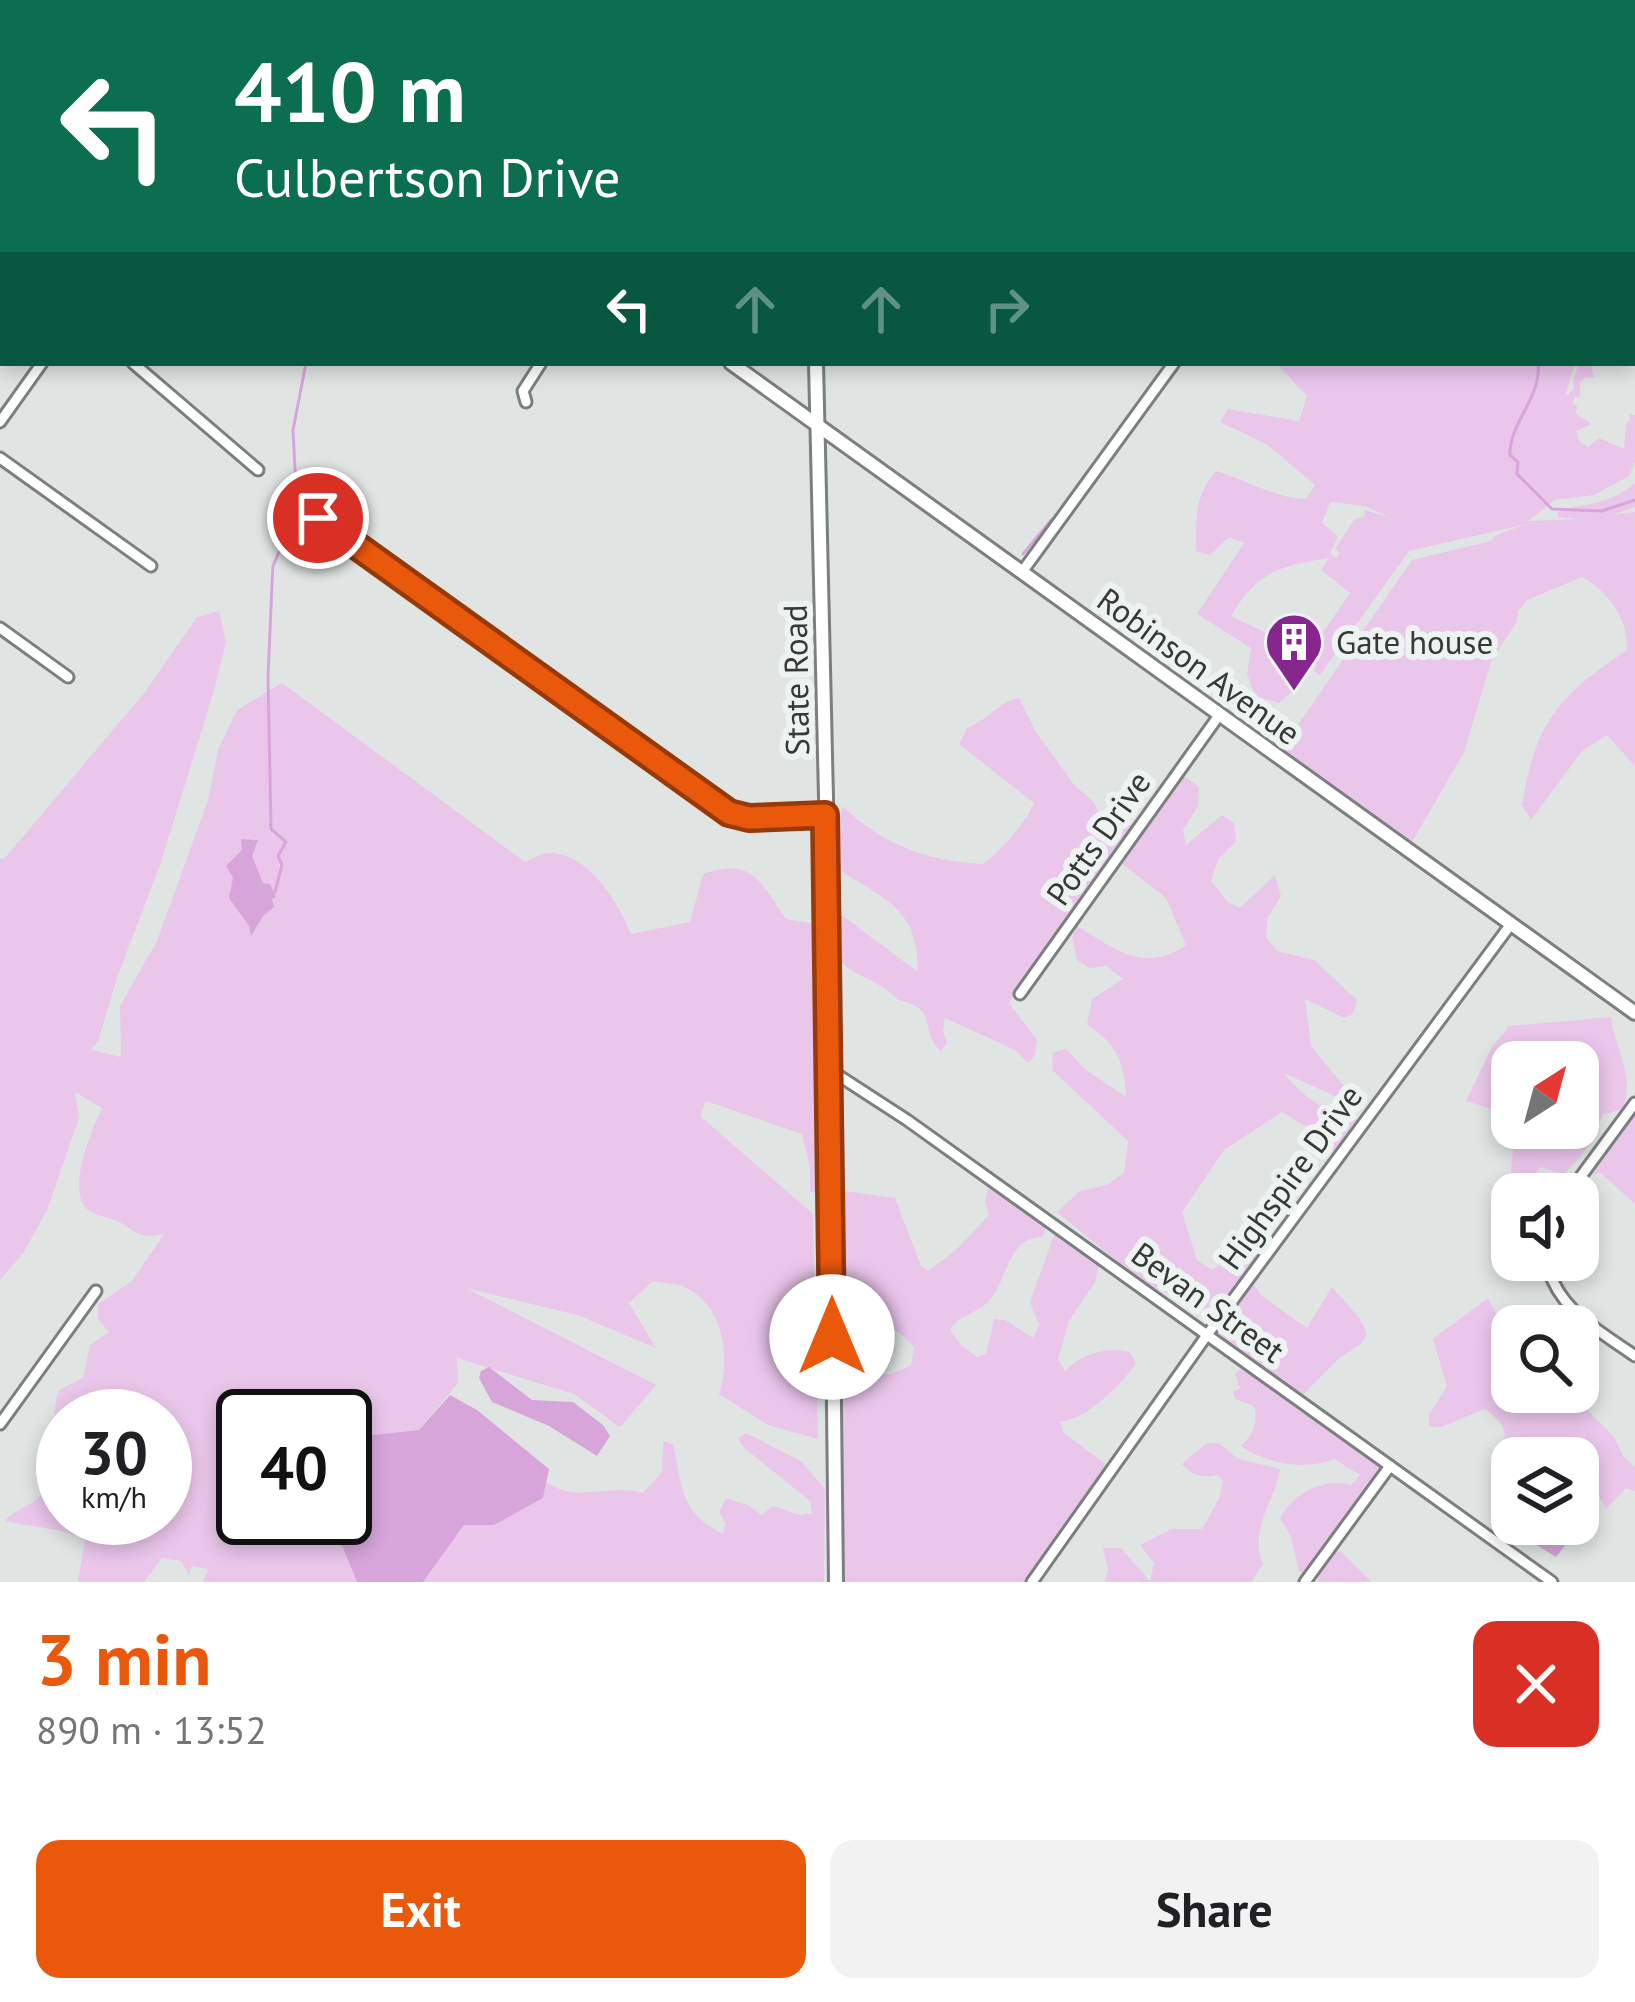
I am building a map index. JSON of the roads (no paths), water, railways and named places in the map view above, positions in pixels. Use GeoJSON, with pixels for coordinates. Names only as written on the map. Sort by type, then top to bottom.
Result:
{"type":"FeatureCollection","features":[{"type":"Feature","properties":{"kind":"street"},"geometry":{"type":"LineString","coordinates":[[0,422],[40,366]]}},
{"type":"Feature","properties":{"kind":"street"},"geometry":{"type":"LineString","coordinates":[[137,366],[258,470]]}},
{"type":"Feature","properties":{"kind":"street"},"geometry":{"type":"LineString","coordinates":[[526,402],[523,391],[539,366]]}},
{"type":"Feature","properties":{"kind":"street","name":"Robinson Avenue"},"geometry":{"type":"LineString","coordinates":[[735,366],[1635,1013]]}},
{"type":"Feature","properties":{"kind":"street","name":"State Road"},"geometry":{"type":"LineString","coordinates":[[816,366],[836,1582]]}},
{"type":"Feature","properties":{"kind":"street"},"geometry":{"type":"LineString","coordinates":[[1022,572],[1172,366]]}},
{"type":"Feature","properties":{"kind":"street"},"geometry":{"type":"LineString","coordinates":[[0,458],[151,566]]}},
{"type":"Feature","properties":{"kind":"street"},"geometry":{"type":"LineString","coordinates":[[318,518],[729,813],[749,818],[825,815]]}},
{"type":"Feature","properties":{"kind":"street"},"geometry":{"type":"LineString","coordinates":[[0,628],[68,677]]}},
{"type":"Feature","properties":{"kind":"street","name":"Potts Drive"},"geometry":{"type":"LineString","coordinates":[[1019,994],[1220,714]]}},
{"type":"Feature","properties":{"kind":"street","name":"Highspire Drive"},"geometry":{"type":"LineString","coordinates":[[1032,1582],[1510,924]]}},
{"type":"Feature","properties":{"kind":"street","name":"Bevan Street"},"geometry":{"type":"LineString","coordinates":[[830,1070],[924,1132],[1552,1582]]}},
{"type":"Feature","properties":{"kind":"street"},"geometry":{"type":"LineString","coordinates":[[1583,1173],[1635,1103]]}},
{"type":"Feature","properties":{"kind":"street"},"geometry":{"type":"LineString","coordinates":[[1553,1281],[1570,1310],[1635,1356]]}},
{"type":"Feature","properties":{"kind":"street"},"geometry":{"type":"LineString","coordinates":[[0,1424],[96,1291]]}},
{"type":"Feature","properties":{"kind":"street"},"geometry":{"type":"LineString","coordinates":[[1305,1582],[1390,1466]]}},
{"type":"Feature","properties":{"kind":"waterway"},"geometry":{"type":"LineString","coordinates":[[275,892],[282,865],[278,856],[286,842],[271,829],[268,677],[273,566],[297,508],[293,430],[305,366]]}},
{"type":"Feature","properties":{"kind":"waterway"},"geometry":{"type":"LineString","coordinates":[[1538,366],[1535,387],[1511,443],[1517,474],[1552,509],[1602,511],[1635,500]]}},
{"type":"Feature","properties":{"kind":"waterway"},"geometry":{"type":"LineString","coordinates":[[1114,436],[1159,375]]}},
{"type":"Feature","properties":{"kind":"waterway"},"geometry":{"type":"LineString","coordinates":[[1062,507],[1108,444]]}},
{"type":"Feature","properties":{"kind":"waterway"},"geometry":{"type":"LineString","coordinates":[[1023,554],[1052,519]]}},
{"type":"Feature","properties":{"kind":"place","name":"Gate house"},"geometry":{"type":"Point","coordinates":[1294,693]}}]}
